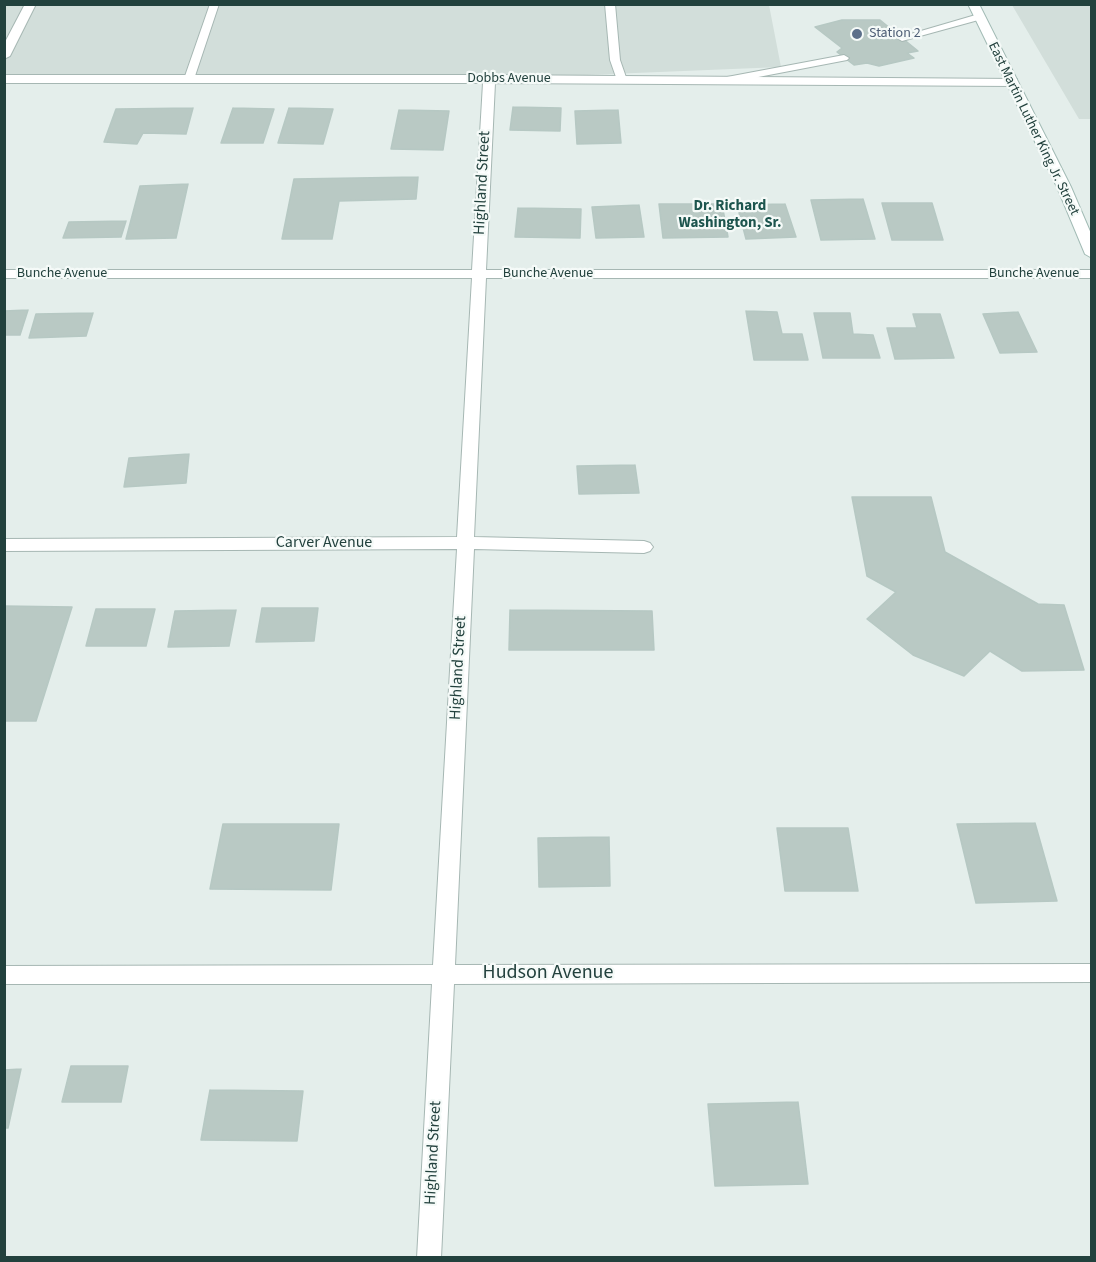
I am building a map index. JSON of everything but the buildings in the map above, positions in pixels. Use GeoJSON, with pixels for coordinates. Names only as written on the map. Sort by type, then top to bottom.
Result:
{"type":"FeatureCollection","features":[{"type":"Feature","properties":{"kind":"street"},"geometry":{"type":"LineString","coordinates":[[4,56],[31,4]]}},
{"type":"Feature","properties":{"kind":"street","name":"East Martin Luther King Jr. Street"},"geometry":{"type":"LineString","coordinates":[[976,10],[1064,187],[1092,254]]}},
{"type":"Feature","properties":{"kind":"street","name":"Dobbs Avenue"},"geometry":{"type":"LineString","coordinates":[[4,79],[1013,82]]}},
{"type":"Feature","properties":{"kind":"street","name":"Highland Street"},"geometry":{"type":"LineString","coordinates":[[429,1257],[489,79]]}},
{"type":"Feature","properties":{"kind":"street","name":"Bunche Avenue"},"geometry":{"type":"LineString","coordinates":[[4,274],[1092,274]]}},
{"type":"Feature","properties":{"kind":"street","name":"Carver Avenue"},"geometry":{"type":"LineString","coordinates":[[4,544],[465,543],[644,547]]}},
{"type":"Feature","properties":{"kind":"street","name":"Hudson Avenue"},"geometry":{"type":"LineString","coordinates":[[4,975],[1092,973]]}},
{"type":"Feature","properties":{"kind":"lane"},"geometry":{"type":"LineString","coordinates":[[189,79],[215,4]]}},
{"type":"Feature","properties":{"kind":"lane"},"geometry":{"type":"LineString","coordinates":[[610,4],[615,60],[622,80]]}},
{"type":"Feature","properties":{"kind":"lane"},"geometry":{"type":"LineString","coordinates":[[902,38],[976,10]]}},
{"type":"Feature","properties":{"kind":"lane"},"geometry":{"type":"LineString","coordinates":[[727,80],[844,57]]}},
{"type":"Feature","properties":{"kind":"shaded area"},"geometry":{"type":"Polygon","coordinates":[[[4,5],[769,5],[781,67],[489,79],[5,79],[4,5]]]}},
{"type":"Feature","properties":{"kind":"shaded area"},"geometry":{"type":"Polygon","coordinates":[[[1012,5],[1091,5],[1091,119],[1079,119],[1012,5]]]}},
{"type":"Feature","properties":{"kind":"place","name":"Station 2"},"geometry":{"type":"Point","coordinates":[857,34]}},
{"type":"Feature","properties":{"kind":"district","name":"Dr. Richard Washington, Sr."},"geometry":{"type":"Point","coordinates":[730,216]}}]}
